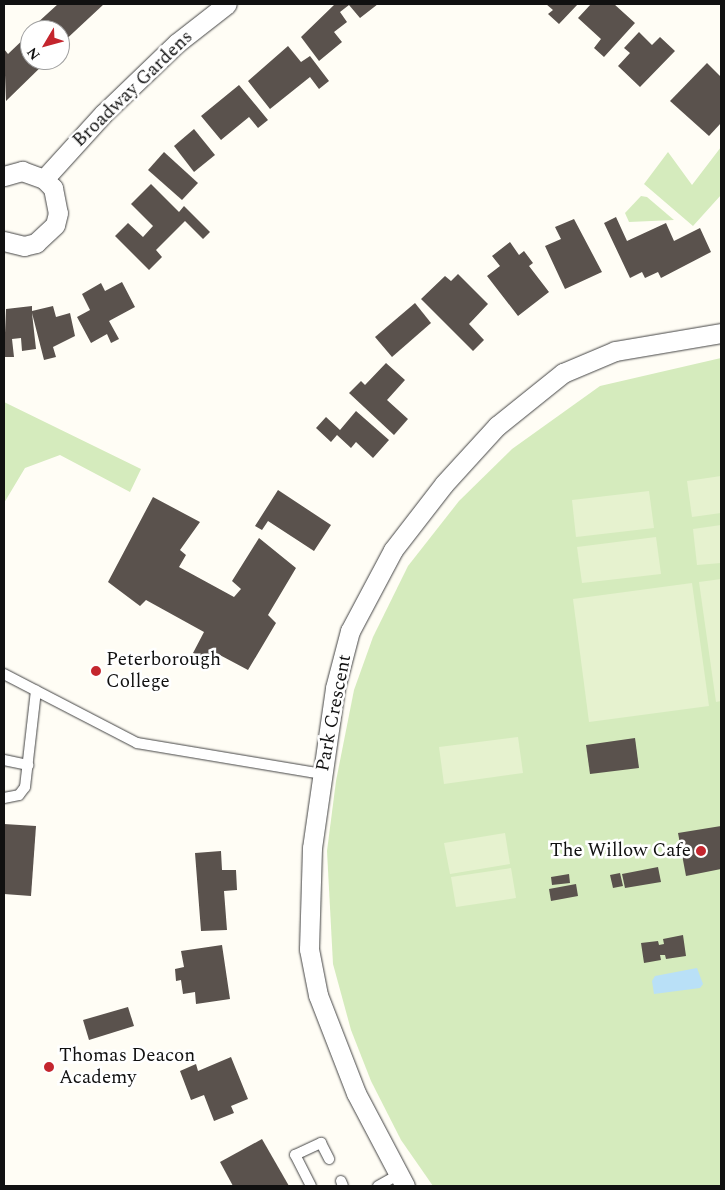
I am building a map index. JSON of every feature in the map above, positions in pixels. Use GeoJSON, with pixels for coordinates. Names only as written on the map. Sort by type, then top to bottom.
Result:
{"type":"FeatureCollection","features":[{"type":"Feature","properties":{"kind":"street","name":"Broadway Gardens"},"geometry":{"type":"LineString","coordinates":[[44,179],[103,114],[177,43],[227,4]]}},
{"type":"Feature","properties":{"kind":"street"},"geometry":{"type":"LineString","coordinates":[[4,176],[22,171],[44,179],[58,200],[55,225],[36,242],[24,246],[4,241]]}},
{"type":"Feature","properties":{"kind":"street","name":"Park Crescent"},"geometry":{"type":"LineString","coordinates":[[401,1181],[356,1094],[318,996],[311,967],[312,848],[335,688],[350,631],[393,550],[444,484],[496,426],[563,373],[615,350],[721,333]]}},
{"type":"Feature","properties":{"kind":"lane"},"geometry":{"type":"LineString","coordinates":[[4,674],[137,743],[322,774]]}},
{"type":"Feature","properties":{"kind":"lane"},"geometry":{"type":"LineString","coordinates":[[4,798],[19,795],[25,787],[36,692]]}},
{"type":"Feature","properties":{"kind":"lane"},"geometry":{"type":"LineString","coordinates":[[4,760],[28,765]]}},
{"type":"Feature","properties":{"kind":"lane"},"geometry":{"type":"LineString","coordinates":[[311,1186],[295,1155],[321,1143],[329,1159]]}},
{"type":"Feature","properties":{"kind":"lane"},"geometry":{"type":"LineString","coordinates":[[378,1186],[401,1181]]}},
{"type":"Feature","properties":{"kind":"green space"},"geometry":{"type":"Polygon","coordinates":[[[721,147],[721,195],[693,226],[644,184],[668,152],[692,185],[721,147]]]}},
{"type":"Feature","properties":{"kind":"green space"},"geometry":{"type":"Polygon","coordinates":[[[641,196],[647,197],[674,220],[629,222],[625,213],[641,196]]]}},
{"type":"Feature","properties":{"kind":"green space"},"geometry":{"type":"Polygon","coordinates":[[[721,358],[721,1186],[433,1186],[401,1140],[371,1081],[351,1030],[333,964],[327,851],[336,781],[354,690],[373,637],[408,566],[459,501],[512,449],[600,386],[721,358]]]}},
{"type":"Feature","properties":{"kind":"green space"},"geometry":{"type":"Polygon","coordinates":[[[4,402],[141,469],[130,492],[60,455],[25,468],[4,503],[4,402]]]}},
{"type":"Feature","properties":{"kind":"green space"},"geometry":{"type":"Polygon","coordinates":[[[721,476],[721,513],[692,517],[687,481],[721,476]]]}},
{"type":"Feature","properties":{"kind":"green space"},"geometry":{"type":"Polygon","coordinates":[[[649,491],[654,528],[576,537],[572,500],[649,491]]]}},
{"type":"Feature","properties":{"kind":"green space"},"geometry":{"type":"Polygon","coordinates":[[[721,525],[721,563],[697,565],[693,529],[721,525]]]}},
{"type":"Feature","properties":{"kind":"green space"},"geometry":{"type":"Polygon","coordinates":[[[656,537],[661,574],[582,583],[577,547],[656,537]]]}},
{"type":"Feature","properties":{"kind":"green space"},"geometry":{"type":"Polygon","coordinates":[[[721,579],[721,701],[716,702],[699,582],[721,579]]]}},
{"type":"Feature","properties":{"kind":"green space"},"geometry":{"type":"Polygon","coordinates":[[[692,583],[709,706],[589,722],[573,599],[692,583]]]}},
{"type":"Feature","properties":{"kind":"green space"},"geometry":{"type":"Polygon","coordinates":[[[518,737],[523,773],[444,784],[439,747],[518,737]]]}},
{"type":"Feature","properties":{"kind":"green space"},"geometry":{"type":"Polygon","coordinates":[[[505,833],[510,864],[450,874],[444,843],[505,833]]]}},
{"type":"Feature","properties":{"kind":"green space"},"geometry":{"type":"Polygon","coordinates":[[[511,868],[516,898],[456,907],[451,877],[511,868]]]}},
{"type":"Feature","properties":{"kind":"water"},"geometry":{"type":"Polygon","coordinates":[[[697,968],[703,984],[700,988],[654,994],[652,981],[655,976],[697,968]]]}},
{"type":"Feature","properties":{"kind":"building"},"geometry":{"type":"Polygon","coordinates":[[[58,4],[104,4],[70,36],[70,20],[40,20],[58,4]]]}},
{"type":"Feature","properties":{"kind":"building"},"geometry":{"type":"Polygon","coordinates":[[[335,4],[378,4],[360,18],[349,5],[340,12],[347,22],[334,32],[342,42],[319,61],[301,37],[335,4]]]}},
{"type":"Feature","properties":{"kind":"building"},"geometry":{"type":"Polygon","coordinates":[[[546,4],[578,4],[559,24],[548,14],[553,10],[546,4]]]}},
{"type":"Feature","properties":{"kind":"building"},"geometry":{"type":"Polygon","coordinates":[[[591,4],[614,4],[635,23],[604,57],[594,48],[601,39],[578,18],[591,4]]]}},
{"type":"Feature","properties":{"kind":"building"},"geometry":{"type":"Polygon","coordinates":[[[639,32],[652,45],[660,37],[675,51],[640,87],[618,66],[630,53],[624,48],[639,32]]]}},
{"type":"Feature","properties":{"kind":"building"},"geometry":{"type":"Polygon","coordinates":[[[20,43],[20,70],[38,70],[6,101],[4,49],[8,54],[20,43]]]}},
{"type":"Feature","properties":{"kind":"building"},"geometry":{"type":"Polygon","coordinates":[[[288,46],[301,62],[310,56],[329,81],[319,89],[310,77],[270,109],[248,81],[288,46]]]}},
{"type":"Feature","properties":{"kind":"building"},"geometry":{"type":"Polygon","coordinates":[[[707,63],[721,77],[721,123],[709,136],[670,101],[707,63]]]}},
{"type":"Feature","properties":{"kind":"building"},"geometry":{"type":"Polygon","coordinates":[[[239,85],[268,120],[258,128],[249,117],[221,140],[201,116],[239,85]]]}},
{"type":"Feature","properties":{"kind":"building"},"geometry":{"type":"Polygon","coordinates":[[[194,129],[215,155],[194,172],[174,146],[194,129]]]}},
{"type":"Feature","properties":{"kind":"building"},"geometry":{"type":"Polygon","coordinates":[[[164,152],[198,183],[182,200],[148,170],[164,152]]]}},
{"type":"Feature","properties":{"kind":"building"},"geometry":{"type":"Polygon","coordinates":[[[151,184],[179,212],[184,206],[210,232],[203,239],[185,221],[156,250],[162,257],[149,270],[115,236],[128,223],[143,237],[153,226],[131,204],[151,184]]]}},
{"type":"Feature","properties":{"kind":"building"},"geometry":{"type":"Polygon","coordinates":[[[616,217],[627,241],[666,223],[674,241],[700,228],[711,252],[661,278],[658,272],[645,278],[642,272],[630,278],[604,223],[616,217]]]}},
{"type":"Feature","properties":{"kind":"building"},"geometry":{"type":"Polygon","coordinates":[[[574,219],[602,272],[565,289],[545,246],[561,239],[555,227],[574,219]]]}},
{"type":"Feature","properties":{"kind":"building"},"geometry":{"type":"Polygon","coordinates":[[[510,242],[519,255],[524,251],[533,263],[529,266],[549,292],[518,316],[487,276],[500,266],[492,256],[510,242]]]}},
{"type":"Feature","properties":{"kind":"building"},"geometry":{"type":"Polygon","coordinates":[[[458,274],[488,304],[469,324],[484,340],[473,351],[421,299],[445,276],[451,281],[458,274]]]}},
{"type":"Feature","properties":{"kind":"building"},"geometry":{"type":"Polygon","coordinates":[[[122,282],[135,307],[109,321],[119,339],[111,343],[107,334],[91,343],[77,317],[90,310],[82,294],[101,283],[105,291],[122,282]]]}},
{"type":"Feature","properties":{"kind":"building"},"geometry":{"type":"Polygon","coordinates":[[[415,303],[431,323],[392,357],[375,337],[415,303]]]}},
{"type":"Feature","properties":{"kind":"building"},"geometry":{"type":"Polygon","coordinates":[[[32,306],[32,311],[53,306],[56,317],[70,313],[75,336],[53,347],[56,357],[44,360],[32,313],[36,349],[22,351],[21,338],[12,339],[14,357],[4,357],[6,309],[32,306]]]}},
{"type":"Feature","properties":{"kind":"building"},"geometry":{"type":"Polygon","coordinates":[[[386,363],[405,380],[387,400],[408,419],[394,435],[349,393],[361,381],[365,385],[386,363]]]}},
{"type":"Feature","properties":{"kind":"building"},"geometry":{"type":"Polygon","coordinates":[[[356,411],[389,440],[373,458],[356,442],[351,448],[337,435],[331,442],[316,428],[326,417],[340,430],[356,411]]]}},
{"type":"Feature","properties":{"kind":"building"},"geometry":{"type":"Polygon","coordinates":[[[278,490],[331,525],[314,551],[268,521],[262,530],[255,526],[278,490]]]}},
{"type":"Feature","properties":{"kind":"building"},"geometry":{"type":"Polygon","coordinates":[[[153,497],[200,522],[180,550],[186,555],[179,567],[234,597],[241,589],[232,581],[259,538],[296,568],[268,615],[276,623],[248,670],[216,653],[208,661],[193,653],[204,632],[146,600],[140,606],[108,582],[153,497]]]}},
{"type":"Feature","properties":{"kind":"building"},"geometry":{"type":"Polygon","coordinates":[[[635,738],[639,768],[590,774],[586,745],[635,738]]]}},
{"type":"Feature","properties":{"kind":"building"},"geometry":{"type":"Polygon","coordinates":[[[4,824],[36,826],[31,896],[4,894],[4,824]]]}},
{"type":"Feature","properties":{"kind":"building","name":"The Willow Cafe"},"geometry":{"type":"Polygon","coordinates":[[[721,826],[721,869],[686,876],[678,833],[721,826]]]}},
{"type":"Feature","properties":{"kind":"building"},"geometry":{"type":"Polygon","coordinates":[[[221,851],[222,870],[236,870],[237,890],[224,891],[227,930],[201,931],[195,853],[221,851]]]}},
{"type":"Feature","properties":{"kind":"building"},"geometry":{"type":"Polygon","coordinates":[[[658,867],[661,882],[625,888],[622,874],[658,867]]]}},
{"type":"Feature","properties":{"kind":"building"},"geometry":{"type":"Polygon","coordinates":[[[620,873],[623,886],[613,888],[610,875],[620,873]]]}},
{"type":"Feature","properties":{"kind":"building"},"geometry":{"type":"Polygon","coordinates":[[[569,874],[570,883],[552,885],[551,877],[569,874]]]}},
{"type":"Feature","properties":{"kind":"building"},"geometry":{"type":"Polygon","coordinates":[[[576,884],[578,896],[551,901],[549,889],[576,884]]]}},
{"type":"Feature","properties":{"kind":"building"},"geometry":{"type":"Polygon","coordinates":[[[683,935],[686,956],[666,959],[665,955],[660,955],[661,960],[644,963],[641,943],[658,941],[659,945],[664,944],[663,939],[683,935]]]}},
{"type":"Feature","properties":{"kind":"building"},"geometry":{"type":"Polygon","coordinates":[[[222,945],[230,999],[196,1004],[195,992],[183,994],[181,980],[176,981],[175,969],[184,967],[181,951],[222,945]]]}},
{"type":"Feature","properties":{"kind":"building"},"geometry":{"type":"Polygon","coordinates":[[[128,1007],[134,1026],[89,1040],[83,1020],[128,1007]]]}},
{"type":"Feature","properties":{"kind":"building"},"geometry":{"type":"Polygon","coordinates":[[[231,1057],[248,1099],[231,1106],[234,1113],[214,1121],[204,1095],[191,1100],[180,1071],[196,1064],[198,1071],[231,1057]]]}},
{"type":"Feature","properties":{"kind":"building"},"geometry":{"type":"Polygon","coordinates":[[[262,1139],[289,1186],[233,1186],[220,1162],[262,1139]]]}},
{"type":"Feature","properties":{"kind":"place","name":"Peterborough College"},"geometry":{"type":"Point","coordinates":[96,671]}},
{"type":"Feature","properties":{"kind":"place","name":"The Willow Cafe"},"geometry":{"type":"Point","coordinates":[701,851]}},
{"type":"Feature","properties":{"kind":"place","name":"Thomas Deacon Academy"},"geometry":{"type":"Point","coordinates":[49,1067]}}]}
